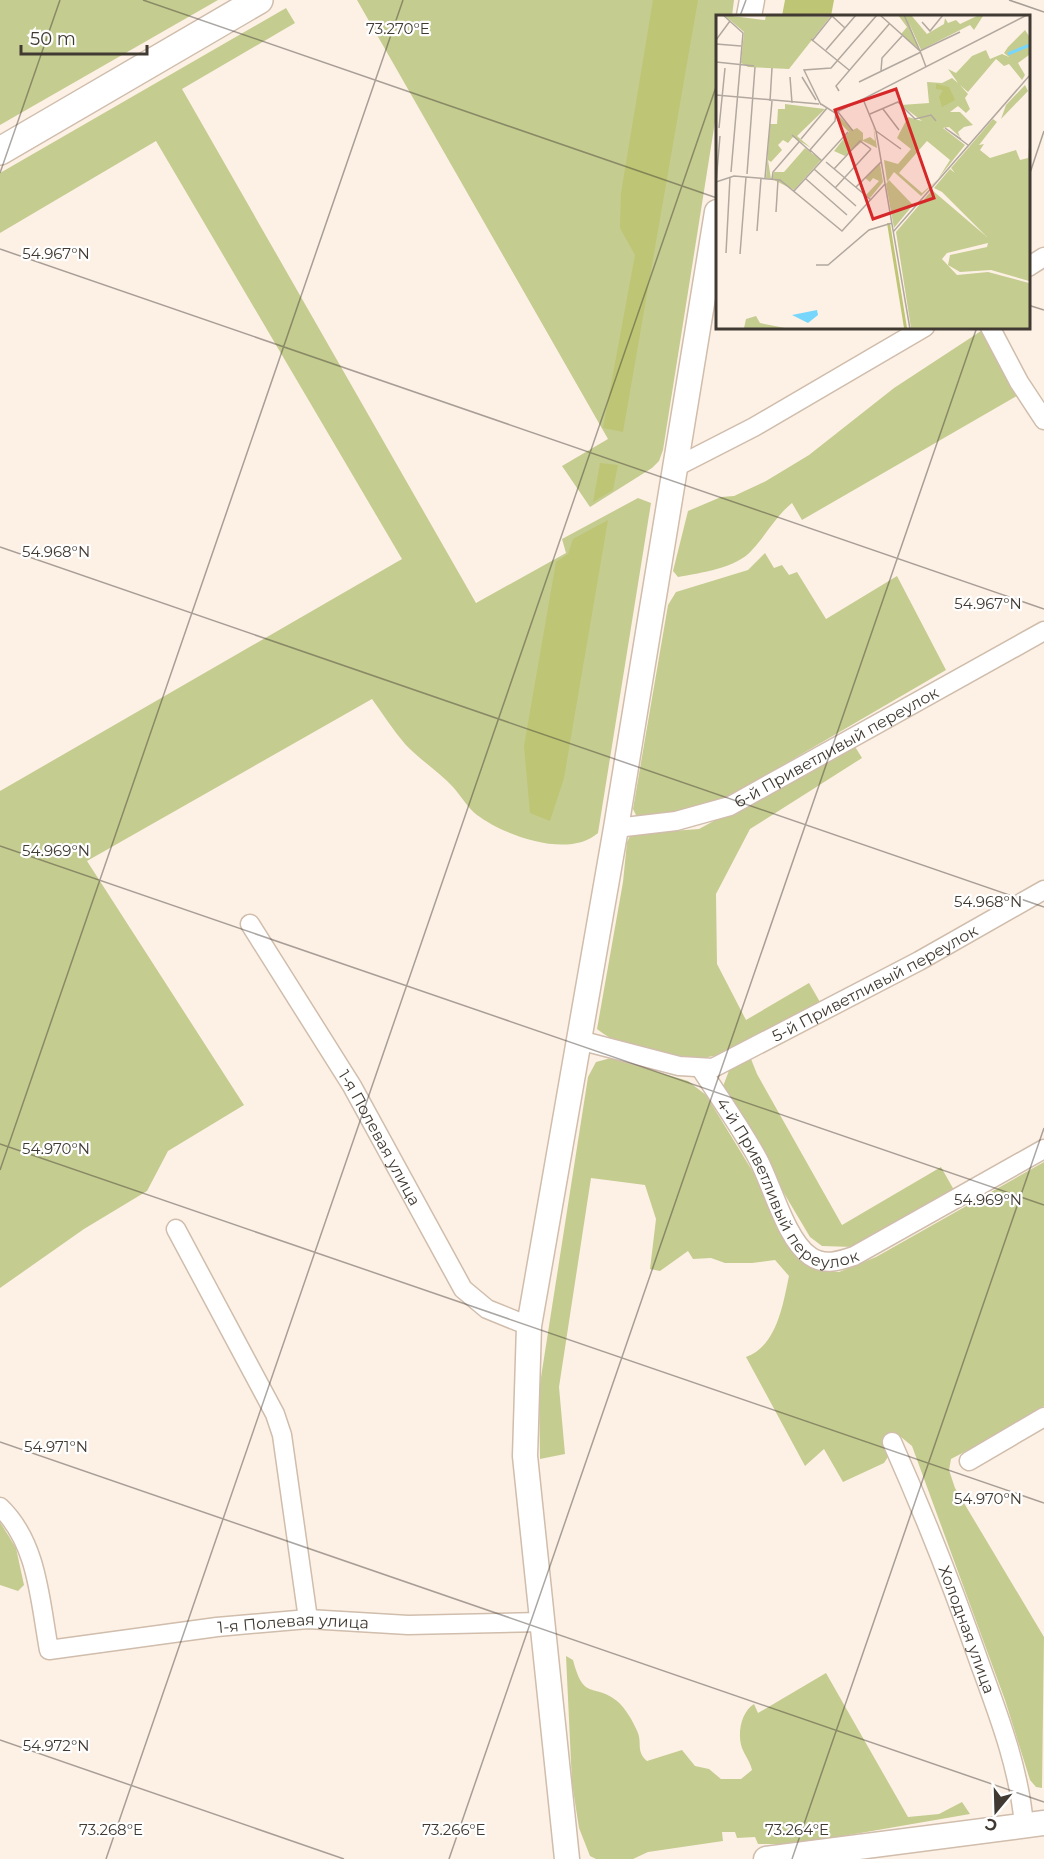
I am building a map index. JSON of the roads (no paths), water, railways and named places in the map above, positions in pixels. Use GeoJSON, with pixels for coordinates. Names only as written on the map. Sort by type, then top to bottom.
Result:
{"type":"FeatureCollection","features":[{"type":"Feature","properties":{"kind":"main road"},"geometry":{"type":"LineString","coordinates":[[0,151],[259,0]]}},
{"type":"Feature","properties":{"kind":"main road"},"geometry":{"type":"LineString","coordinates":[[749,15],[752,0]]}},
{"type":"Feature","properties":{"kind":"main road"},"geometry":{"type":"LineString","coordinates":[[567,1859],[525,1456],[529,1326],[616,828],[716,218]]}},
{"type":"Feature","properties":{"kind":"main road"},"geometry":{"type":"LineString","coordinates":[[766,1859],[1039,1821]]}},
{"type":"Feature","properties":{"kind":"street"},"geometry":{"type":"LineString","coordinates":[[1029,266],[1044,257]]}},
{"type":"Feature","properties":{"kind":"street"},"geometry":{"type":"LineString","coordinates":[[674,468],[754,427],[923,328]]}},
{"type":"Feature","properties":{"kind":"street"},"geometry":{"type":"LineString","coordinates":[[991,328],[1044,420]]}},
{"type":"Feature","properties":{"kind":"street","name":"6-й Приветливый переулок"},"geometry":{"type":"LineString","coordinates":[[616,828],[676,821],[730,806],[1044,631]]}},
{"type":"Feature","properties":{"kind":"street","name":"5-й Приветливый переулок"},"geometry":{"type":"LineString","coordinates":[[701,1070],[713,1068],[919,961],[1044,890]]}},
{"type":"Feature","properties":{"kind":"street","name":"1-я Полевая улица"},"geometry":{"type":"LineString","coordinates":[[250,924],[352,1086],[463,1289],[487,1309],[529,1326]]}},
{"type":"Feature","properties":{"kind":"street"},"geometry":{"type":"LineString","coordinates":[[579,1040],[701,1070]]}},
{"type":"Feature","properties":{"kind":"street","name":"4-й Приветливый переулок"},"geometry":{"type":"LineString","coordinates":[[701,1070],[758,1160],[796,1242],[810,1256],[822,1261],[837,1262],[854,1256],[1044,1149]]}},
{"type":"Feature","properties":{"kind":"street"},"geometry":{"type":"LineString","coordinates":[[176,1229],[279,1424],[308,1619]]}},
{"type":"Feature","properties":{"kind":"street"},"geometry":{"type":"LineString","coordinates":[[969,1461],[1044,1417]]}},
{"type":"Feature","properties":{"kind":"street","name":"Холодная улица"},"geometry":{"type":"LineString","coordinates":[[891,1442],[955,1591],[1009,1744],[1020,1788],[1039,1821]]}},
{"type":"Feature","properties":{"kind":"street","name":"1-я Полевая улица"},"geometry":{"type":"LineString","coordinates":[[0,1507],[19,1531],[31,1557],[49,1650],[217,1627],[308,1619],[408,1624],[541,1622]]}}]}
